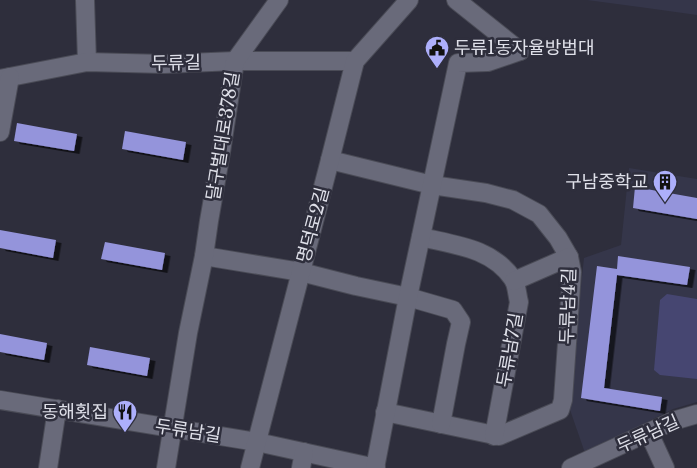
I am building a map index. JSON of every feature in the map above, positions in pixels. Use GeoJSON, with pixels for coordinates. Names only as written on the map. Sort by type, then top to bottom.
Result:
{"type":"FeatureCollection","features":[{"type":"Feature","properties":{"kind":"street"},"geometry":{"type":"LineString","coordinates":[[84,0],[87,62]]}},
{"type":"Feature","properties":{"kind":"street","name":"달구벌대로378길"},"geometry":{"type":"LineString","coordinates":[[166,468],[188,333],[204,256],[235,61],[280,0]]}},
{"type":"Feature","properties":{"kind":"street","name":"명덕로2길"},"geometry":{"type":"LineString","coordinates":[[250,468],[355,61],[409,0]]}},
{"type":"Feature","properties":{"kind":"street"},"geometry":{"type":"LineString","coordinates":[[375,468],[408,297],[458,63],[488,62],[520,52],[456,0]]}},
{"type":"Feature","properties":{"kind":"street","name":"두류길"},"geometry":{"type":"LineString","coordinates":[[5,78],[87,62],[164,64],[235,61],[355,61]]}},
{"type":"Feature","properties":{"kind":"street"},"geometry":{"type":"LineString","coordinates":[[0,132],[5,78]]}},
{"type":"Feature","properties":{"kind":"street","name":"두류남4길"},"geometry":{"type":"LineString","coordinates":[[330,160],[432,185],[486,193],[512,200],[539,214],[558,238],[568,257],[572,272],[563,400],[560,410],[499,436],[494,436]]}},
{"type":"Feature","properties":{"kind":"street"},"geometry":{"type":"LineString","coordinates":[[421,237],[485,254],[500,265],[514,281],[568,257]]}},
{"type":"Feature","properties":{"kind":"street"},"geometry":{"type":"LineString","coordinates":[[204,256],[301,272],[408,297],[453,310],[461,322],[441,424]]}},
{"type":"Feature","properties":{"kind":"street","name":"두류남7길"},"geometry":{"type":"LineString","coordinates":[[494,436],[519,302],[514,281]]}},
{"type":"Feature","properties":{"kind":"street","name":"두류남길"},"geometry":{"type":"LineString","coordinates":[[0,400],[257,442],[303,460],[375,468]]}},
{"type":"Feature","properties":{"kind":"street"},"geometry":{"type":"LineString","coordinates":[[48,468],[57,409]]}},
{"type":"Feature","properties":{"kind":"street"},"geometry":{"type":"LineString","coordinates":[[385,412],[494,436]]}},
{"type":"Feature","properties":{"kind":"street","name":"두류남길"},"geometry":{"type":"LineString","coordinates":[[571,468],[673,421],[697,414]]}},
{"type":"Feature","properties":{"kind":"street"},"geometry":{"type":"LineString","coordinates":[[648,432],[665,468]]}},
{"type":"Feature","properties":{"kind":"shaded area"},"geometry":{"type":"Polygon","coordinates":[[[587,0],[697,0],[697,15],[647,8],[587,0]]]}},
{"type":"Feature","properties":{"kind":"shaded area"},"geometry":{"type":"Polygon","coordinates":[[[629,168],[697,179],[697,402],[673,409],[585,453],[568,404],[584,258],[621,245],[629,168]]]}},
{"type":"Feature","properties":{"kind":"shaded area"},"geometry":{"type":"Polygon","coordinates":[[[667,294],[697,299],[697,379],[660,375],[654,370],[660,300],[667,294]]]}},
{"type":"Feature","properties":{"kind":"building"},"geometry":{"type":"Polygon","coordinates":[[[17,123],[77,134],[74,151],[14,141],[17,123]]]}},
{"type":"Feature","properties":{"kind":"building"},"geometry":{"type":"Polygon","coordinates":[[[125,131],[186,142],[183,160],[122,149],[125,131]]]}},
{"type":"Feature","properties":{"kind":"building","name":"구남중학교"},"geometry":{"type":"Polygon","coordinates":[[[635,187],[697,198],[697,219],[633,208],[635,187]]]}},
{"type":"Feature","properties":{"kind":"building"},"geometry":{"type":"Polygon","coordinates":[[[0,230],[56,240],[53,258],[0,248],[0,230]]]}},
{"type":"Feature","properties":{"kind":"building"},"geometry":{"type":"Polygon","coordinates":[[[105,242],[165,253],[162,270],[101,259],[105,242]]]}},
{"type":"Feature","properties":{"kind":"building"},"geometry":{"type":"Polygon","coordinates":[[[618,256],[690,267],[687,285],[617,275],[604,388],[662,397],[660,411],[581,398],[597,266],[617,269],[618,256]]]}},
{"type":"Feature","properties":{"kind":"building"},"geometry":{"type":"Polygon","coordinates":[[[0,334],[47,343],[44,360],[0,352],[0,334]]]}},
{"type":"Feature","properties":{"kind":"building"},"geometry":{"type":"Polygon","coordinates":[[[90,347],[150,358],[147,376],[87,365],[90,347]]]}},
{"type":"Feature","properties":{"kind":"place","name":"두류1동자율방범대"},"geometry":{"type":"Point","coordinates":[437,69]}},
{"type":"Feature","properties":{"kind":"place","name":"구남중학교"},"geometry":{"type":"Point","coordinates":[665,203]}},
{"type":"Feature","properties":{"kind":"place","name":"동해횟집"},"geometry":{"type":"Point","coordinates":[125,433]}}]}
